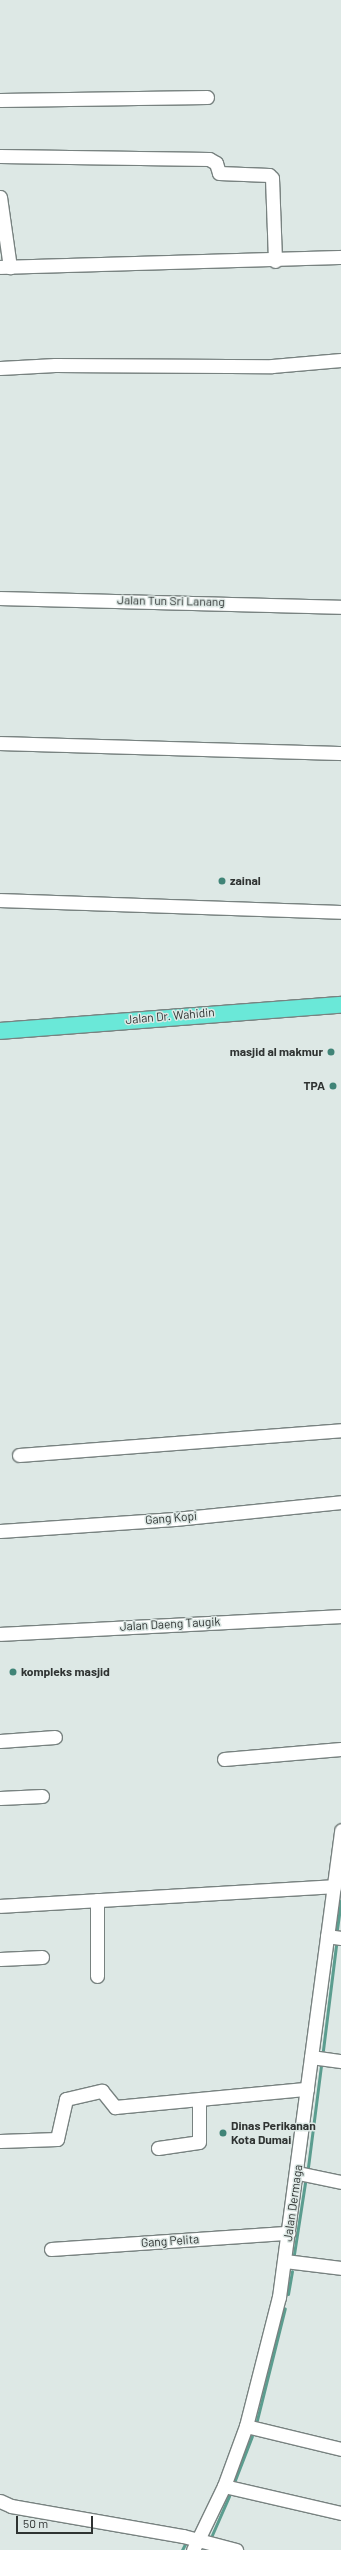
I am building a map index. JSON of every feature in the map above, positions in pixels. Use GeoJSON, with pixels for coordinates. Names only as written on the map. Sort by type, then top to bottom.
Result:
{"type":"FeatureCollection","features":[{"type":"Feature","properties":{"kind":"main road","name":"Jalan Dr. Wahidin"},"geometry":{"type":"LineString","coordinates":[[0,1031],[341,1005]]}},
{"type":"Feature","properties":{"kind":"street"},"geometry":{"type":"LineString","coordinates":[[0,100],[208,97]]}},
{"type":"Feature","properties":{"kind":"street"},"geometry":{"type":"LineString","coordinates":[[0,156],[209,159],[216,163],[219,173],[269,175],[272,184],[274,261]]}},
{"type":"Feature","properties":{"kind":"street"},"geometry":{"type":"LineString","coordinates":[[0,198],[5,267],[274,261],[341,257]]}},
{"type":"Feature","properties":{"kind":"street"},"geometry":{"type":"LineString","coordinates":[[0,368],[55,364],[272,366],[341,360]]}},
{"type":"Feature","properties":{"kind":"street","name":"Jalan Tun Sri Lanang"},"geometry":{"type":"LineString","coordinates":[[0,598],[341,607]]}},
{"type":"Feature","properties":{"kind":"street"},"geometry":{"type":"LineString","coordinates":[[0,744],[341,753]]}},
{"type":"Feature","properties":{"kind":"street"},"geometry":{"type":"LineString","coordinates":[[0,900],[341,912]]}},
{"type":"Feature","properties":{"kind":"street"},"geometry":{"type":"LineString","coordinates":[[19,1455],[341,1430]]}},
{"type":"Feature","properties":{"kind":"street","name":"Gang Kopi"},"geometry":{"type":"LineString","coordinates":[[0,1531],[175,1519],[341,1502]]}},
{"type":"Feature","properties":{"kind":"street","name":"Jalan Daeng Taugik"},"geometry":{"type":"LineString","coordinates":[[0,1634],[341,1616]]}},
{"type":"Feature","properties":{"kind":"street"},"geometry":{"type":"LineString","coordinates":[[0,1741],[55,1737]]}},
{"type":"Feature","properties":{"kind":"street"},"geometry":{"type":"LineString","coordinates":[[224,1759],[341,1749]]}},
{"type":"Feature","properties":{"kind":"street"},"geometry":{"type":"LineString","coordinates":[[0,1798],[42,1796]]}},
{"type":"Feature","properties":{"kind":"street","name":"Jalan Dermaga"},"geometry":{"type":"LineString","coordinates":[[195,2545],[224,2486],[246,2426],[280,2297],[288,2233],[298,2173],[311,2057],[341,1830]]}},
{"type":"Feature","properties":{"kind":"street"},"geometry":{"type":"LineString","coordinates":[[0,1906],[334,1886]]}},
{"type":"Feature","properties":{"kind":"street"},"geometry":{"type":"LineString","coordinates":[[97,1900],[97,1976]]}},
{"type":"Feature","properties":{"kind":"street"},"geometry":{"type":"LineString","coordinates":[[327,1936],[341,1938]]}},
{"type":"Feature","properties":{"kind":"street"},"geometry":{"type":"LineString","coordinates":[[0,1959],[42,1957]]}},
{"type":"Feature","properties":{"kind":"street"},"geometry":{"type":"LineString","coordinates":[[311,2057],[341,2061]]}},
{"type":"Feature","properties":{"kind":"street"},"geometry":{"type":"LineString","coordinates":[[0,2140],[57,2139],[64,2101],[68,2097],[102,2092],[115,2107],[307,2089]]}},
{"type":"Feature","properties":{"kind":"street"},"geometry":{"type":"LineString","coordinates":[[158,2148],[199,2142],[199,2100]]}},
{"type":"Feature","properties":{"kind":"street"},"geometry":{"type":"LineString","coordinates":[[298,2173],[341,2182]]}},
{"type":"Feature","properties":{"kind":"street","name":"Gang Pelita"},"geometry":{"type":"LineString","coordinates":[[52,2249],[288,2233]]}},
{"type":"Feature","properties":{"kind":"street"},"geometry":{"type":"LineString","coordinates":[[285,2261],[341,2268]]}},
{"type":"Feature","properties":{"kind":"street"},"geometry":{"type":"LineString","coordinates":[[246,2426],[341,2449]]}},
{"type":"Feature","properties":{"kind":"street"},"geometry":{"type":"LineString","coordinates":[[224,2486],[341,2513]]}},
{"type":"Feature","properties":{"kind":"street"},"geometry":{"type":"LineString","coordinates":[[0,2501],[52,2515],[195,2545],[236,2550]]}},
{"type":"Feature","properties":{"kind":"waterway"},"geometry":{"type":"LineString","coordinates":[[337,1929],[341,1900]]}},
{"type":"Feature","properties":{"kind":"waterway"},"geometry":{"type":"LineString","coordinates":[[323,2050],[336,1946]]}},
{"type":"Feature","properties":{"kind":"waterway"},"geometry":{"type":"LineString","coordinates":[[308,2167],[321,2066]]}},
{"type":"Feature","properties":{"kind":"waterway"},"geometry":{"type":"LineString","coordinates":[[294,2254],[305,2183]]}},
{"type":"Feature","properties":{"kind":"waterway"},"geometry":{"type":"LineString","coordinates":[[288,2294],[292,2271]]}},
{"type":"Feature","properties":{"kind":"waterway"},"geometry":{"type":"LineString","coordinates":[[257,2420],[285,2308]]}},
{"type":"Feature","properties":{"kind":"waterway"},"geometry":{"type":"LineString","coordinates":[[235,2480],[252,2436]]}},
{"type":"Feature","properties":{"kind":"waterway"},"geometry":{"type":"LineString","coordinates":[[212,2535],[229,2496]]}},
{"type":"Feature","properties":{"kind":"waterway"},"geometry":{"type":"LineString","coordinates":[[182,2550],[185,2544]]}},
{"type":"Feature","properties":{"kind":"place","name":"zainal"},"geometry":{"type":"Point","coordinates":[222,881]}},
{"type":"Feature","properties":{"kind":"place","name":"masjid al makmur"},"geometry":{"type":"Point","coordinates":[331,1052]}},
{"type":"Feature","properties":{"kind":"place","name":"TPA"},"geometry":{"type":"Point","coordinates":[333,1086]}},
{"type":"Feature","properties":{"kind":"place","name":"kompleks masjid"},"geometry":{"type":"Point","coordinates":[13,1672]}},
{"type":"Feature","properties":{"kind":"place","name":"Dinas Perikanan Kota Dumai"},"geometry":{"type":"Point","coordinates":[223,2133]}}]}
